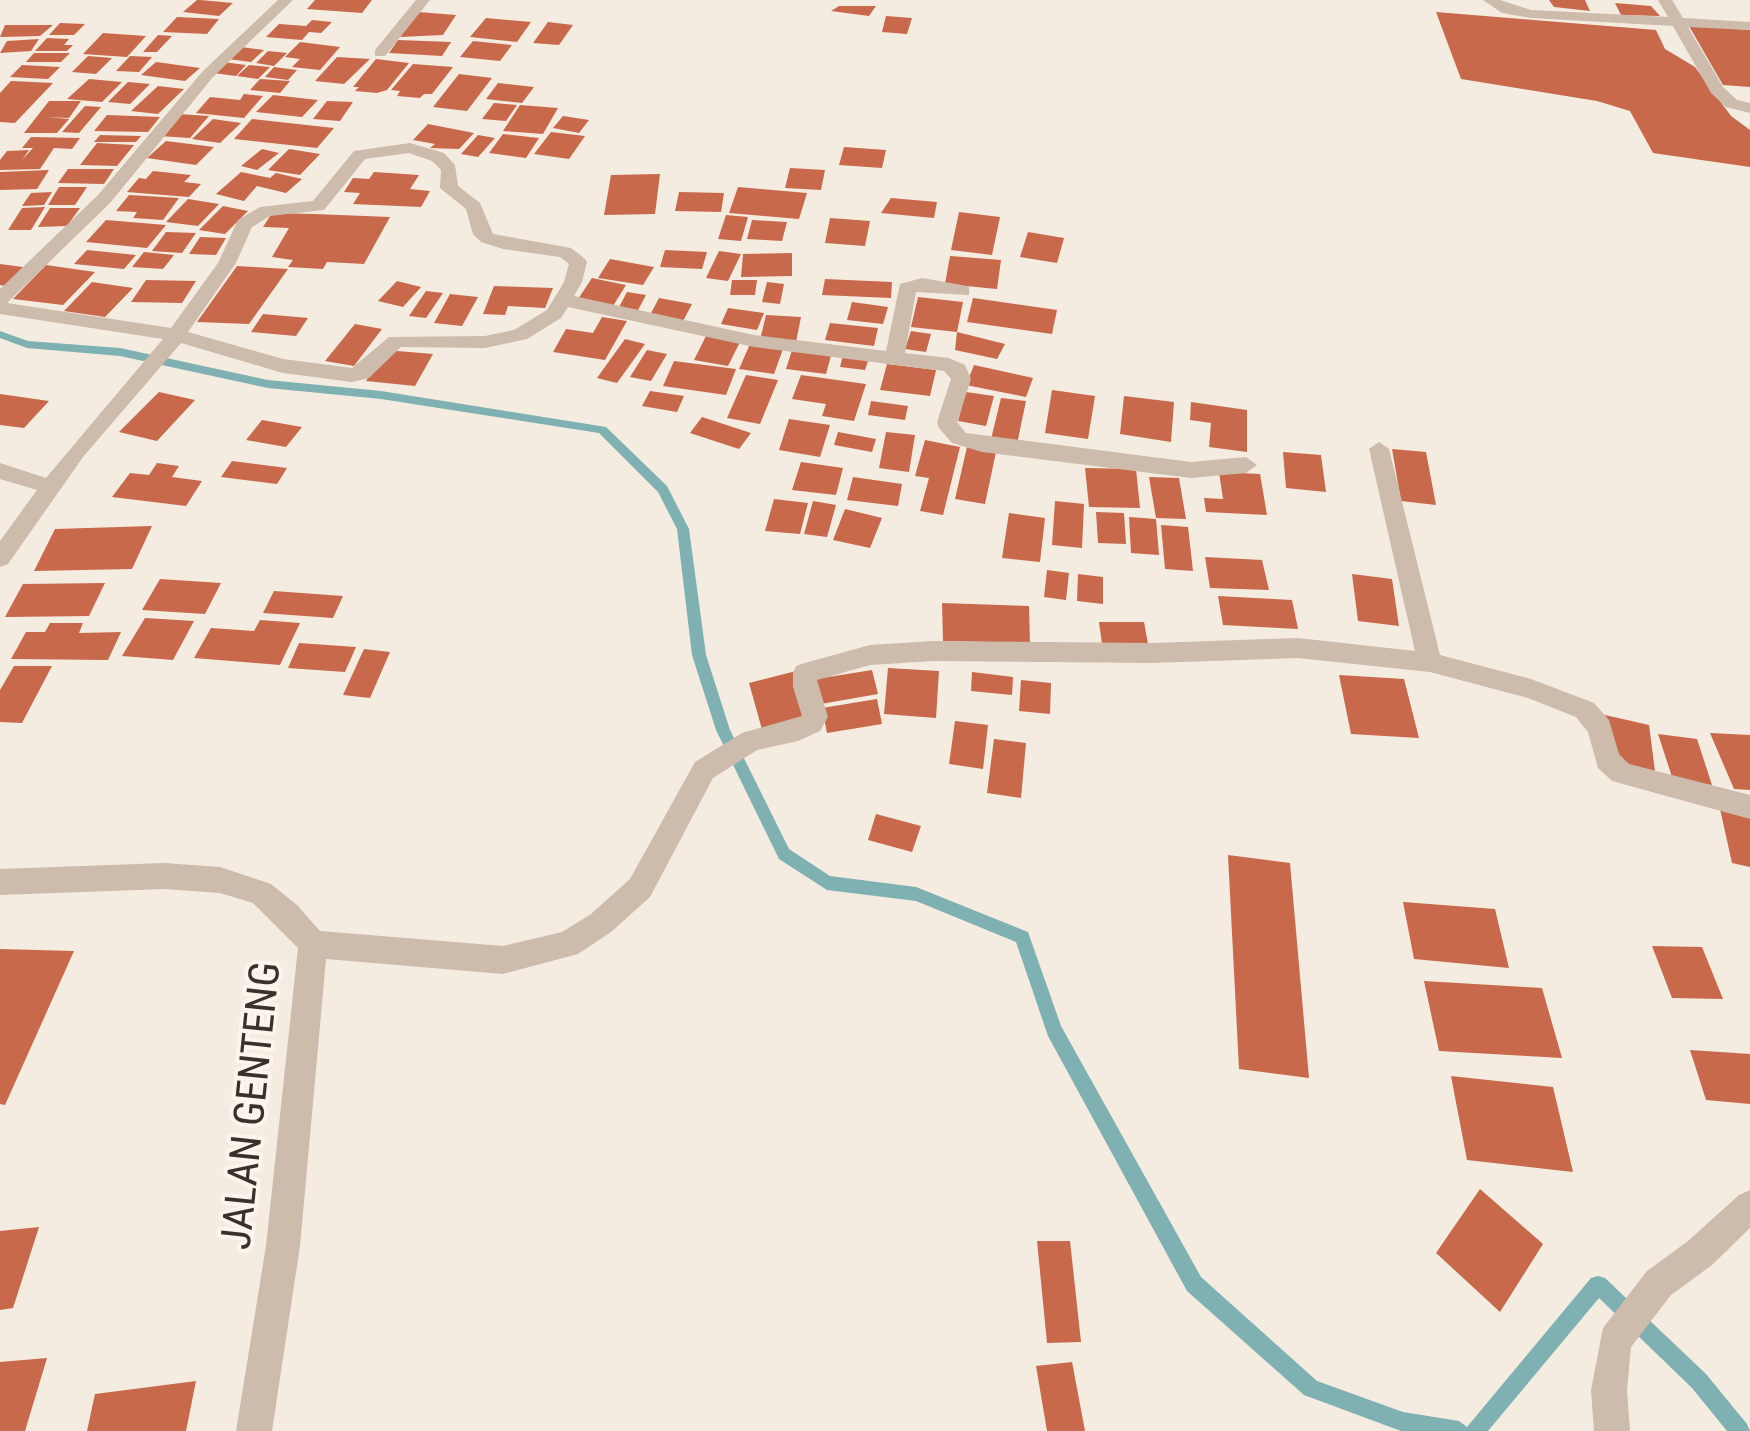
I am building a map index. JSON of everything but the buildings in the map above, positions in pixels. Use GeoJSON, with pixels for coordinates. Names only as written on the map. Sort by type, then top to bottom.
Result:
{"type":"FeatureCollection","features":[{"type":"Feature","properties":{"kind":"street"},"geometry":{"type":"LineString","coordinates":[[0,299],[104,200],[208,74],[286,0]]}},
{"type":"Feature","properties":{"kind":"street"},"geometry":{"type":"LineString","coordinates":[[380,53],[423,0]]}},
{"type":"Feature","properties":{"kind":"street"},"geometry":{"type":"LineString","coordinates":[[1490,0],[1507,10],[1532,14],[1750,26]]}},
{"type":"Feature","properties":{"kind":"street"},"geometry":{"type":"LineString","coordinates":[[1665,0],[1718,90],[1732,104],[1750,108]]}},
{"type":"Feature","properties":{"kind":"street"},"geometry":{"type":"LineString","coordinates":[[0,308],[171,342],[283,366],[352,375],[362,373],[386,346],[396,342],[485,342],[520,335],[542,324],[564,300],[577,269],[576,258],[565,252],[502,244],[482,234],[474,208],[450,188],[448,169],[438,157],[410,148],[360,155],[315,208],[266,211],[252,217],[242,229],[227,263],[171,342],[76,452],[0,558]]}},
{"type":"Feature","properties":{"kind":"street"},"geometry":{"type":"LineString","coordinates":[[894,359],[907,288],[922,284],[962,291]]}},
{"type":"Feature","properties":{"kind":"street"},"geometry":{"type":"LineString","coordinates":[[564,300],[704,332],[958,370],[960,392],[947,422],[959,438],[1106,462],[1191,470],[1246,465]]}},
{"type":"Feature","properties":{"kind":"street"},"geometry":{"type":"LineString","coordinates":[[1379,449],[1430,662]]}},
{"type":"Feature","properties":{"kind":"street"},"geometry":{"type":"LineString","coordinates":[[0,471],[51,487]]}},
{"type":"Feature","properties":{"kind":"street"},"geometry":{"type":"LineString","coordinates":[[313,944],[503,960],[568,944],[601,923],[640,888],[704,770],[751,741],[812,723],[815,717],[804,682],[806,673],[870,656],[934,651],[1153,653],[1298,648],[1430,662],[1532,689],[1584,710],[1600,728],[1607,760],[1621,773],[1750,808]]}},
{"type":"Feature","properties":{"kind":"street","name":"JALAN GENTENG"},"geometry":{"type":"LineString","coordinates":[[0,882],[164,876],[220,880],[261,893],[287,914],[313,944],[283,1246],[254,1431]]}},
{"type":"Feature","properties":{"kind":"street"},"geometry":{"type":"LineString","coordinates":[[1612,1431],[1609,1390],[1615,1340],[1659,1283],[1750,1206]]}},
{"type":"Feature","properties":{"kind":"waterway"},"geometry":{"type":"LineString","coordinates":[[0,334],[27,344],[120,352],[268,384],[381,395],[602,430],[663,489],[683,529],[699,655],[723,730],[784,854],[827,883],[916,894],[1022,937],[1054,1030],[1194,1284],[1311,1388],[1403,1422],[1459,1431]]}},
{"type":"Feature","properties":{"kind":"waterway"},"geometry":{"type":"LineString","coordinates":[[1475,1431],[1598,1285],[1699,1381],[1740,1431]]}}]}
